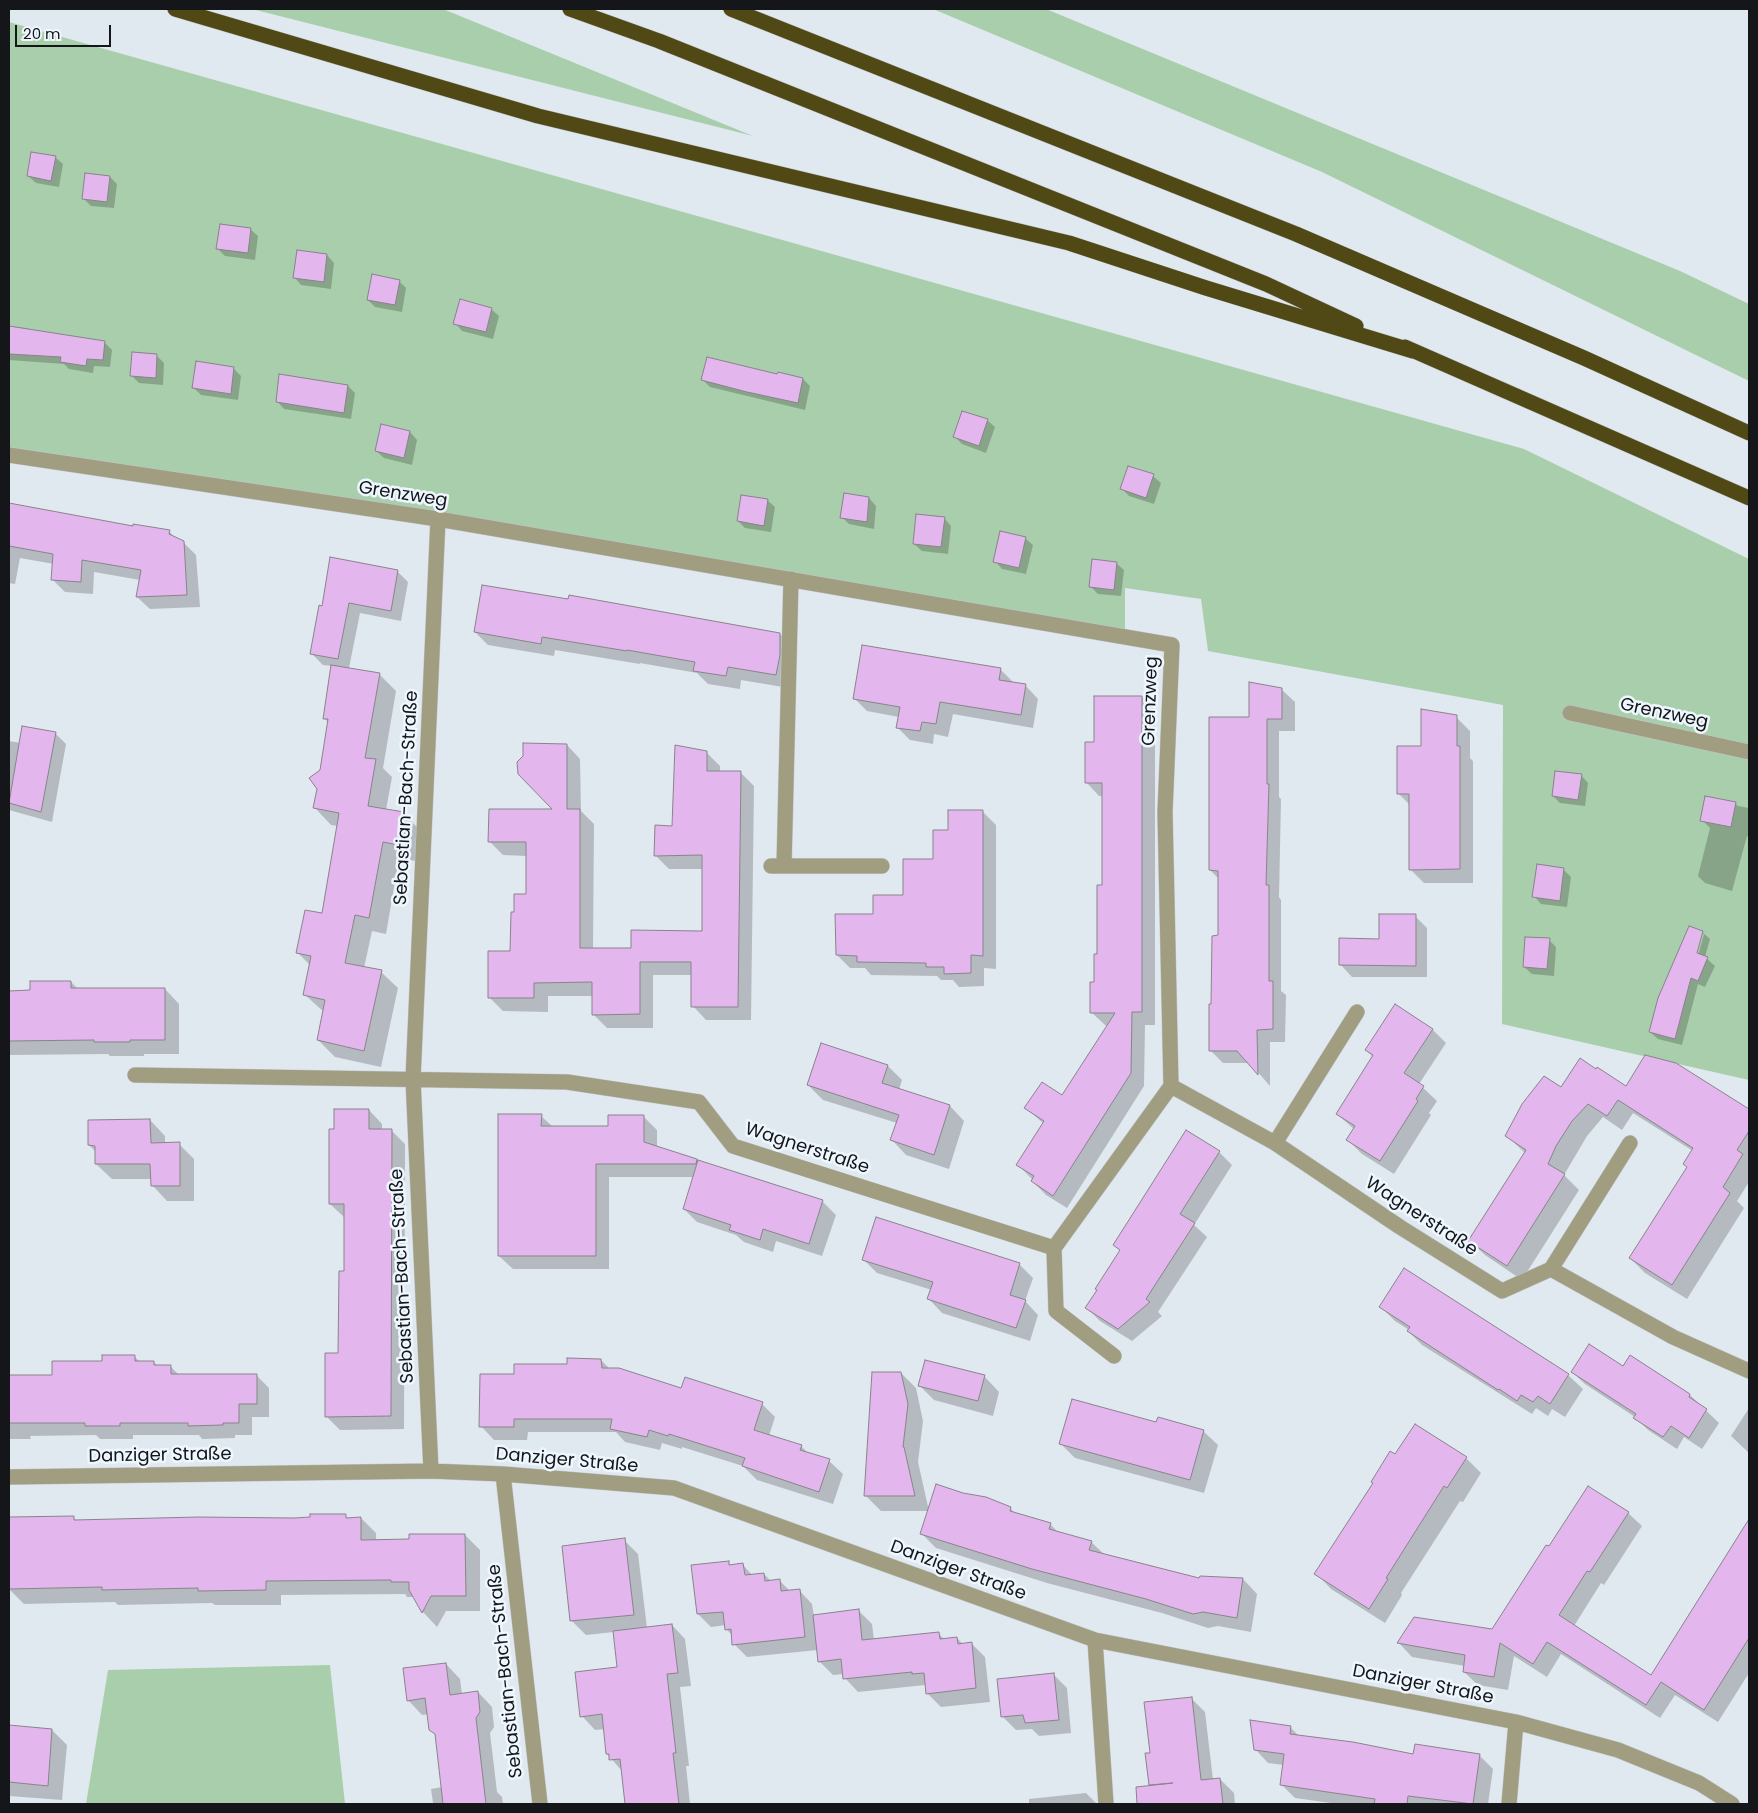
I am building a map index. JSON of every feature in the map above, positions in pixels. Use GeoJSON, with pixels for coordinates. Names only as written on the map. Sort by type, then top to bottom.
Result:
{"type":"FeatureCollection","features":[{"type":"Feature","properties":{"kind":"highway"},"geometry":{"type":"LineString","coordinates":[[175,9],[538,116],[1068,243],[1206,288],[1413,351]]}},
{"type":"Feature","properties":{"kind":"highway"},"geometry":{"type":"LineString","coordinates":[[570,9],[659,41],[1266,284],[1413,351],[1749,498]]}},
{"type":"Feature","properties":{"kind":"highway"},"geometry":{"type":"LineString","coordinates":[[731,9],[1296,234],[1584,358],[1749,432]]}},
{"type":"Feature","properties":{"kind":"street","name":"Grenzweg"},"geometry":{"type":"LineString","coordinates":[[9,455],[438,519],[1172,645],[1165,812],[1171,1086]]}},
{"type":"Feature","properties":{"kind":"street","name":"Sebastian-Bach-Straße"},"geometry":{"type":"LineString","coordinates":[[431,1471],[413,1079],[438,519]]}},
{"type":"Feature","properties":{"kind":"street"},"geometry":{"type":"LineString","coordinates":[[790,579],[777,866],[882,866]]}},
{"type":"Feature","properties":{"kind":"street","name":"Grenzweg"},"geometry":{"type":"LineString","coordinates":[[1570,713],[1749,752]]}},
{"type":"Feature","properties":{"kind":"street"},"geometry":{"type":"LineString","coordinates":[[1275,1143],[1357,1012]]}},
{"type":"Feature","properties":{"kind":"street"},"geometry":{"type":"LineString","coordinates":[[136,1075],[413,1079]]}},
{"type":"Feature","properties":{"kind":"street","name":"Wagnerstraße"},"geometry":{"type":"LineString","coordinates":[[413,1079],[567,1082],[699,1102],[733,1146],[1054,1248]]}},
{"type":"Feature","properties":{"kind":"street"},"geometry":{"type":"LineString","coordinates":[[1114,1356],[1056,1311],[1054,1248],[1171,1086]]}},
{"type":"Feature","properties":{"kind":"street","name":"Wagnerstraße"},"geometry":{"type":"LineString","coordinates":[[1171,1086],[1275,1143],[1502,1291],[1551,1269]]}},
{"type":"Feature","properties":{"kind":"street"},"geometry":{"type":"LineString","coordinates":[[1630,1142],[1551,1269],[1672,1337],[1749,1371]]}},
{"type":"Feature","properties":{"kind":"street","name":"Danziger Straße"},"geometry":{"type":"LineString","coordinates":[[9,1477],[431,1471],[503,1474],[674,1488],[1095,1640],[1516,1722],[1618,1750],[1699,1783],[1732,1804]]}},
{"type":"Feature","properties":{"kind":"street","name":"Sebastian-Bach-Straße"},"geometry":{"type":"LineString","coordinates":[[503,1474],[540,1804]]}},
{"type":"Feature","properties":{"kind":"street"},"geometry":{"type":"LineString","coordinates":[[1095,1640],[1106,1804]]}},
{"type":"Feature","properties":{"kind":"street"},"geometry":{"type":"LineString","coordinates":[[1509,1804],[1516,1722]]}},
{"type":"Feature","properties":{"kind":"green space"},"geometry":{"type":"Polygon","coordinates":[[[252,9],[443,9],[753,136],[252,9]]]}},
{"type":"Feature","properties":{"kind":"green space"},"geometry":{"type":"Polygon","coordinates":[[[933,9],[1046,9],[1680,271],[1749,304],[1749,381],[1322,172],[933,9]]]}},
{"type":"Feature","properties":{"kind":"green space"},"geometry":{"type":"Polygon","coordinates":[[[9,22],[1524,449],[1749,559],[1749,1080],[1502,1024],[1503,705],[1208,651],[1201,599],[1125,588],[1125,636],[9,455],[9,22]]]}},
{"type":"Feature","properties":{"kind":"green space"},"geometry":{"type":"Polygon","coordinates":[[[330,1665],[345,1804],[86,1804],[108,1670],[330,1665]]]}},
{"type":"Feature","properties":{"kind":"building"},"geometry":{"type":"Polygon","coordinates":[[[31,152],[56,156],[51,181],[27,176],[31,152]]]}},
{"type":"Feature","properties":{"kind":"building"},"geometry":{"type":"Polygon","coordinates":[[[85,173],[110,176],[107,202],[82,199],[85,173]]]}},
{"type":"Feature","properties":{"kind":"building"},"geometry":{"type":"Polygon","coordinates":[[[220,224],[251,228],[248,253],[216,249],[220,224]]]}},
{"type":"Feature","properties":{"kind":"building"},"geometry":{"type":"Polygon","coordinates":[[[297,250],[327,254],[324,282],[293,278],[297,250]]]}},
{"type":"Feature","properties":{"kind":"building"},"geometry":{"type":"Polygon","coordinates":[[[372,274],[400,280],[395,305],[367,300],[372,274]]]}},
{"type":"Feature","properties":{"kind":"building"},"geometry":{"type":"Polygon","coordinates":[[[460,299],[492,308],[486,332],[453,324],[460,299]]]}},
{"type":"Feature","properties":{"kind":"building"},"geometry":{"type":"Polygon","coordinates":[[[9,326],[105,341],[103,360],[87,359],[86,366],[60,362],[61,357],[9,354],[9,326]]]}},
{"type":"Feature","properties":{"kind":"building"},"geometry":{"type":"Polygon","coordinates":[[[132,352],[157,354],[156,378],[130,376],[132,352]]]}},
{"type":"Feature","properties":{"kind":"building"},"geometry":{"type":"Polygon","coordinates":[[[707,357],[777,374],[778,372],[803,378],[798,403],[701,380],[707,357]]]}},
{"type":"Feature","properties":{"kind":"building"},"geometry":{"type":"Polygon","coordinates":[[[196,361],[234,367],[231,394],[192,388],[196,361]]]}},
{"type":"Feature","properties":{"kind":"building"},"geometry":{"type":"Polygon","coordinates":[[[279,374],[348,385],[344,413],[276,402],[279,374]]]}},
{"type":"Feature","properties":{"kind":"building"},"geometry":{"type":"Polygon","coordinates":[[[962,411],[988,419],[979,446],[953,437],[962,411]]]}},
{"type":"Feature","properties":{"kind":"building"},"geometry":{"type":"Polygon","coordinates":[[[381,424],[410,431],[404,458],[375,451],[381,424]]]}},
{"type":"Feature","properties":{"kind":"building"},"geometry":{"type":"Polygon","coordinates":[[[1128,466],[1154,474],[1146,498],[1120,489],[1128,466]]]}},
{"type":"Feature","properties":{"kind":"building"},"geometry":{"type":"Polygon","coordinates":[[[844,493],[869,497],[867,522],[840,518],[844,493]]]}},
{"type":"Feature","properties":{"kind":"building"},"geometry":{"type":"Polygon","coordinates":[[[741,495],[768,499],[764,526],[737,521],[741,495]]]}},
{"type":"Feature","properties":{"kind":"building"},"geometry":{"type":"Polygon","coordinates":[[[9,503],[133,526],[133,524],[170,530],[169,534],[184,541],[187,595],[136,597],[141,570],[82,560],[81,582],[51,580],[53,554],[9,546],[9,503]]]}},
{"type":"Feature","properties":{"kind":"building"},"geometry":{"type":"Polygon","coordinates":[[[916,514],[945,517],[941,547],[913,544],[916,514]]]}},
{"type":"Feature","properties":{"kind":"building"},"geometry":{"type":"Polygon","coordinates":[[[1000,531],[1026,537],[1019,568],[993,562],[1000,531]]]}},
{"type":"Feature","properties":{"kind":"building"},"geometry":{"type":"Polygon","coordinates":[[[330,557],[398,570],[391,611],[349,603],[338,659],[310,654],[319,605],[322,606],[330,557]]]}},
{"type":"Feature","properties":{"kind":"building"},"geometry":{"type":"Polygon","coordinates":[[[1092,559],[1117,562],[1114,590],[1089,587],[1092,559]]]}},
{"type":"Feature","properties":{"kind":"building"},"geometry":{"type":"Polygon","coordinates":[[[482,585],[568,599],[569,595],[780,633],[780,655],[776,675],[728,667],[726,676],[693,671],[695,662],[627,650],[542,637],[541,644],[474,632],[482,585]]]}},
{"type":"Feature","properties":{"kind":"building"},"geometry":{"type":"Polygon","coordinates":[[[862,645],[1001,668],[999,680],[1026,684],[1021,715],[940,702],[936,724],[922,722],[920,731],[896,728],[900,707],[853,699],[862,645]]]}},
{"type":"Feature","properties":{"kind":"building"},"geometry":{"type":"Polygon","coordinates":[[[331,665],[380,673],[365,758],[376,759],[368,806],[404,812],[398,845],[383,842],[369,918],[355,915],[345,963],[382,970],[364,1051],[317,1040],[325,1000],[303,995],[311,956],[296,953],[305,910],[322,913],[339,813],[313,808],[317,789],[309,778],[320,770],[328,719],[323,719],[331,665]]]}},
{"type":"Feature","properties":{"kind":"building"},"geometry":{"type":"Polygon","coordinates":[[[1249,682],[1282,688],[1282,719],[1267,719],[1267,784],[1269,784],[1266,885],[1269,885],[1269,981],[1273,981],[1273,1029],[1257,1030],[1258,1075],[1237,1051],[1209,1051],[1212,936],[1218,935],[1218,871],[1209,870],[1209,717],[1249,717],[1249,682]]]}},
{"type":"Feature","properties":{"kind":"building"},"geometry":{"type":"Polygon","coordinates":[[[1094,696],[1142,696],[1142,1012],[1132,1012],[1131,1073],[1053,1196],[1031,1181],[1034,1176],[1016,1165],[1044,1121],[1024,1108],[1042,1082],[1062,1095],[1115,1013],[1090,1013],[1090,982],[1094,982],[1094,954],[1097,954],[1097,885],[1102,885],[1102,783],[1085,783],[1085,742],[1094,742],[1094,696]]]}},
{"type":"Feature","properties":{"kind":"building"},"geometry":{"type":"Polygon","coordinates":[[[1421,709],[1457,715],[1457,746],[1460,746],[1460,869],[1409,870],[1409,794],[1397,794],[1397,746],[1421,746],[1421,709]]]}},
{"type":"Feature","properties":{"kind":"building"},"geometry":{"type":"Polygon","coordinates":[[[22,726],[56,732],[41,812],[9,803],[22,726]]]}},
{"type":"Feature","properties":{"kind":"building"},"geometry":{"type":"Polygon","coordinates":[[[523,743],[567,744],[567,809],[580,809],[580,948],[631,948],[631,930],[702,931],[702,855],[654,856],[655,825],[672,826],[675,745],[707,751],[707,771],[741,771],[738,1007],[691,1007],[691,962],[640,962],[640,1014],[592,1015],[592,982],[534,983],[534,998],[488,998],[488,951],[510,951],[511,912],[514,912],[514,894],[526,894],[526,842],[488,842],[489,809],[552,809],[518,774],[517,762],[523,756],[523,743]]]}},
{"type":"Feature","properties":{"kind":"building"},"geometry":{"type":"Polygon","coordinates":[[[1555,771],[1582,774],[1578,800],[1552,796],[1555,771]]]}},
{"type":"Feature","properties":{"kind":"building"},"geometry":{"type":"Polygon","coordinates":[[[1705,796],[1736,802],[1731,827],[1700,821],[1705,796]]]}},
{"type":"Feature","properties":{"kind":"building"},"geometry":{"type":"Polygon","coordinates":[[[948,810],[983,810],[983,956],[971,955],[971,973],[944,974],[944,967],[926,967],[926,963],[857,962],[857,956],[836,955],[835,914],[873,914],[873,895],[903,895],[903,859],[933,859],[933,830],[948,830],[948,810]]]}},
{"type":"Feature","properties":{"kind":"building"},"geometry":{"type":"Polygon","coordinates":[[[1537,864],[1564,868],[1560,901],[1532,897],[1537,864]]]}},
{"type":"Feature","properties":{"kind":"building"},"geometry":{"type":"Polygon","coordinates":[[[1379,914],[1416,914],[1416,966],[1339,965],[1339,938],[1379,939],[1379,914]]]}},
{"type":"Feature","properties":{"kind":"building"},"geometry":{"type":"Polygon","coordinates":[[[1689,926],[1703,931],[1697,953],[1708,957],[1698,981],[1691,978],[1675,1039],[1649,1032],[1658,998],[1689,926]]]}},
{"type":"Feature","properties":{"kind":"building"},"geometry":{"type":"Polygon","coordinates":[[[1525,937],[1550,938],[1547,969],[1523,967],[1525,937]]]}},
{"type":"Feature","properties":{"kind":"building"},"geometry":{"type":"Polygon","coordinates":[[[30,981],[71,981],[71,988],[165,988],[165,1040],[130,1040],[130,1042],[94,1042],[94,1040],[9,1041],[9,991],[30,990],[30,981]]]}},
{"type":"Feature","properties":{"kind":"building"},"geometry":{"type":"Polygon","coordinates":[[[1395,1004],[1433,1029],[1404,1073],[1424,1086],[1416,1099],[1418,1101],[1380,1161],[1346,1140],[1355,1126],[1336,1114],[1373,1055],[1365,1050],[1395,1004]]]}},
{"type":"Feature","properties":{"kind":"building"},"geometry":{"type":"Polygon","coordinates":[[[821,1043],[888,1065],[882,1083],[950,1105],[934,1155],[890,1140],[899,1115],[807,1085],[821,1043]]]}},
{"type":"Feature","properties":{"kind":"building"},"geometry":{"type":"Polygon","coordinates":[[[1645,1055],[1676,1063],[1749,1109],[1749,1131],[1737,1150],[1743,1154],[1723,1187],[1730,1193],[1672,1285],[1629,1258],[1687,1167],[1683,1164],[1693,1148],[1618,1100],[1607,1116],[1588,1104],[1572,1121],[1556,1146],[1548,1164],[1565,1174],[1507,1266],[1468,1241],[1526,1150],[1505,1136],[1522,1104],[1544,1076],[1561,1087],[1580,1058],[1626,1086],[1645,1055]]]}},
{"type":"Feature","properties":{"kind":"building"},"geometry":{"type":"Polygon","coordinates":[[[334,1109],[369,1109],[369,1129],[392,1129],[391,1416],[325,1417],[325,1353],[338,1353],[339,1271],[344,1271],[344,1204],[329,1204],[329,1129],[334,1129],[334,1109]]]}},
{"type":"Feature","properties":{"kind":"building"},"geometry":{"type":"Polygon","coordinates":[[[498,1114],[542,1114],[541,1126],[608,1126],[608,1115],[644,1115],[644,1142],[697,1159],[696,1164],[596,1164],[596,1256],[498,1256],[498,1114]]]}},
{"type":"Feature","properties":{"kind":"building"},"geometry":{"type":"Polygon","coordinates":[[[150,1119],[151,1143],[180,1142],[180,1186],[151,1186],[150,1164],[95,1164],[95,1146],[88,1145],[88,1120],[150,1119]]]}},
{"type":"Feature","properties":{"kind":"building"},"geometry":{"type":"Polygon","coordinates":[[[1186,1130],[1220,1151],[1180,1214],[1195,1223],[1146,1299],[1150,1302],[1118,1329],[1085,1308],[1120,1250],[1113,1245],[1186,1130]]]}},
{"type":"Feature","properties":{"kind":"building"},"geometry":{"type":"Polygon","coordinates":[[[698,1160],[823,1200],[809,1244],[763,1229],[760,1240],[729,1230],[731,1225],[683,1209],[698,1160]]]}},
{"type":"Feature","properties":{"kind":"building"},"geometry":{"type":"Polygon","coordinates":[[[876,1217],[1020,1263],[1010,1295],[1026,1300],[1016,1328],[927,1299],[933,1282],[862,1260],[876,1217]]]}},
{"type":"Feature","properties":{"kind":"building"},"geometry":{"type":"Polygon","coordinates":[[[1404,1268],[1569,1374],[1550,1404],[1538,1396],[1533,1402],[1521,1395],[1517,1401],[1407,1331],[1410,1327],[1379,1307],[1404,1268]]]}},
{"type":"Feature","properties":{"kind":"building"},"geometry":{"type":"Polygon","coordinates":[[[1589,1344],[1623,1366],[1630,1355],[1690,1394],[1689,1397],[1707,1409],[1689,1438],[1671,1426],[1663,1437],[1633,1418],[1636,1414],[1571,1372],[1589,1344]]]}},
{"type":"Feature","properties":{"kind":"building"},"geometry":{"type":"Polygon","coordinates":[[[102,1355],[135,1355],[135,1361],[154,1361],[154,1365],[171,1365],[171,1374],[257,1374],[257,1404],[239,1404],[239,1423],[223,1423],[223,1425],[188,1426],[188,1423],[120,1423],[120,1426],[85,1426],[85,1423],[9,1423],[9,1375],[52,1375],[52,1361],[102,1361],[102,1355]]]}},
{"type":"Feature","properties":{"kind":"building"},"geometry":{"type":"Polygon","coordinates":[[[567,1358],[601,1359],[602,1368],[619,1368],[681,1388],[685,1377],[763,1402],[754,1430],[802,1445],[800,1450],[830,1459],[819,1492],[742,1466],[745,1458],[669,1434],[668,1436],[649,1430],[647,1437],[610,1429],[612,1419],[514,1419],[514,1427],[479,1427],[480,1374],[514,1374],[514,1364],[567,1364],[567,1358]]]}},
{"type":"Feature","properties":{"kind":"building"},"geometry":{"type":"Polygon","coordinates":[[[925,1360],[985,1375],[978,1401],[918,1386],[925,1360]]]}},
{"type":"Feature","properties":{"kind":"building"},"geometry":{"type":"Polygon","coordinates":[[[872,1372],[901,1372],[908,1404],[903,1447],[915,1496],[864,1496],[872,1372]]]}},
{"type":"Feature","properties":{"kind":"building"},"geometry":{"type":"Polygon","coordinates":[[[1072,1399],[1156,1422],[1158,1417],[1204,1430],[1190,1480],[1059,1444],[1072,1399]]]}},
{"type":"Feature","properties":{"kind":"building"},"geometry":{"type":"Polygon","coordinates":[[[1415,1424],[1467,1457],[1447,1488],[1444,1486],[1386,1578],[1388,1579],[1369,1609],[1314,1574],[1373,1483],[1371,1482],[1390,1451],[1395,1454],[1415,1424]]]}},
{"type":"Feature","properties":{"kind":"building"},"geometry":{"type":"Polygon","coordinates":[[[936,1484],[963,1493],[986,1497],[1011,1507],[1010,1511],[1051,1523],[1049,1529],[1092,1541],[1089,1550],[1199,1578],[1200,1576],[1243,1578],[1237,1618],[1203,1612],[1193,1614],[1146,1599],[1032,1569],[920,1534],[936,1484]]]}},
{"type":"Feature","properties":{"kind":"building"},"geometry":{"type":"Polygon","coordinates":[[[1588,1486],[1629,1512],[1590,1572],[1587,1571],[1559,1615],[1651,1675],[1749,1519],[1749,1638],[1704,1710],[1661,1682],[1646,1705],[1547,1642],[1533,1664],[1500,1643],[1494,1677],[1463,1672],[1465,1655],[1397,1643],[1414,1617],[1492,1629],[1546,1545],[1549,1546],[1588,1486]]]}},
{"type":"Feature","properties":{"kind":"building"},"geometry":{"type":"Polygon","coordinates":[[[310,1514],[346,1514],[346,1518],[361,1517],[361,1540],[409,1539],[409,1534],[465,1534],[466,1596],[431,1596],[422,1613],[409,1590],[409,1582],[391,1582],[391,1580],[266,1581],[266,1590],[198,1591],[198,1588],[102,1590],[102,1587],[9,1589],[9,1517],[74,1516],[74,1520],[198,1517],[294,1518],[310,1517],[310,1514]]]}},
{"type":"Feature","properties":{"kind":"building"},"geometry":{"type":"Polygon","coordinates":[[[625,1538],[634,1615],[570,1621],[562,1546],[625,1538]]]}},
{"type":"Feature","properties":{"kind":"building"},"geometry":{"type":"Polygon","coordinates":[[[729,1561],[729,1565],[743,1563],[745,1575],[764,1573],[765,1581],[780,1579],[781,1591],[800,1589],[805,1637],[732,1645],[731,1629],[725,1630],[723,1612],[697,1614],[691,1565],[729,1561]]]}},
{"type":"Feature","properties":{"kind":"building"},"geometry":{"type":"Polygon","coordinates":[[[859,1609],[862,1640],[939,1632],[940,1639],[957,1637],[958,1644],[972,1642],[976,1688],[926,1694],[924,1673],[912,1674],[912,1672],[843,1679],[841,1659],[818,1662],[813,1615],[859,1609]]]}},
{"type":"Feature","properties":{"kind":"building"},"geometry":{"type":"Polygon","coordinates":[[[672,1624],[678,1673],[667,1674],[676,1753],[673,1753],[679,1804],[625,1804],[620,1759],[609,1760],[609,1754],[606,1754],[602,1714],[580,1717],[575,1672],[617,1667],[613,1631],[672,1624]]]}},
{"type":"Feature","properties":{"kind":"building"},"geometry":{"type":"Polygon","coordinates":[[[446,1663],[450,1695],[478,1691],[480,1712],[476,1718],[486,1804],[443,1804],[435,1734],[429,1730],[425,1698],[407,1701],[403,1668],[446,1663]]]}},
{"type":"Feature","properties":{"kind":"building"},"geometry":{"type":"Polygon","coordinates":[[[1054,1673],[1059,1720],[1025,1723],[1023,1715],[1001,1717],[997,1679],[1054,1673]]]}},
{"type":"Feature","properties":{"kind":"building"},"geometry":{"type":"Polygon","coordinates":[[[1192,1697],[1201,1780],[1220,1778],[1223,1804],[1137,1804],[1136,1787],[1173,1783],[1149,1785],[1145,1753],[1150,1753],[1144,1702],[1192,1697]]]}},
{"type":"Feature","properties":{"kind":"building"},"geometry":{"type":"Polygon","coordinates":[[[1250,1720],[1291,1726],[1290,1734],[1353,1742],[1413,1754],[1415,1744],[1480,1754],[1473,1804],[1408,1796],[1407,1804],[1374,1804],[1375,1799],[1280,1785],[1284,1754],[1254,1750],[1250,1720]]]}},
{"type":"Feature","properties":{"kind":"building"},"geometry":{"type":"Polygon","coordinates":[[[9,1725],[52,1729],[48,1786],[9,1782],[9,1725]]]}}]}
